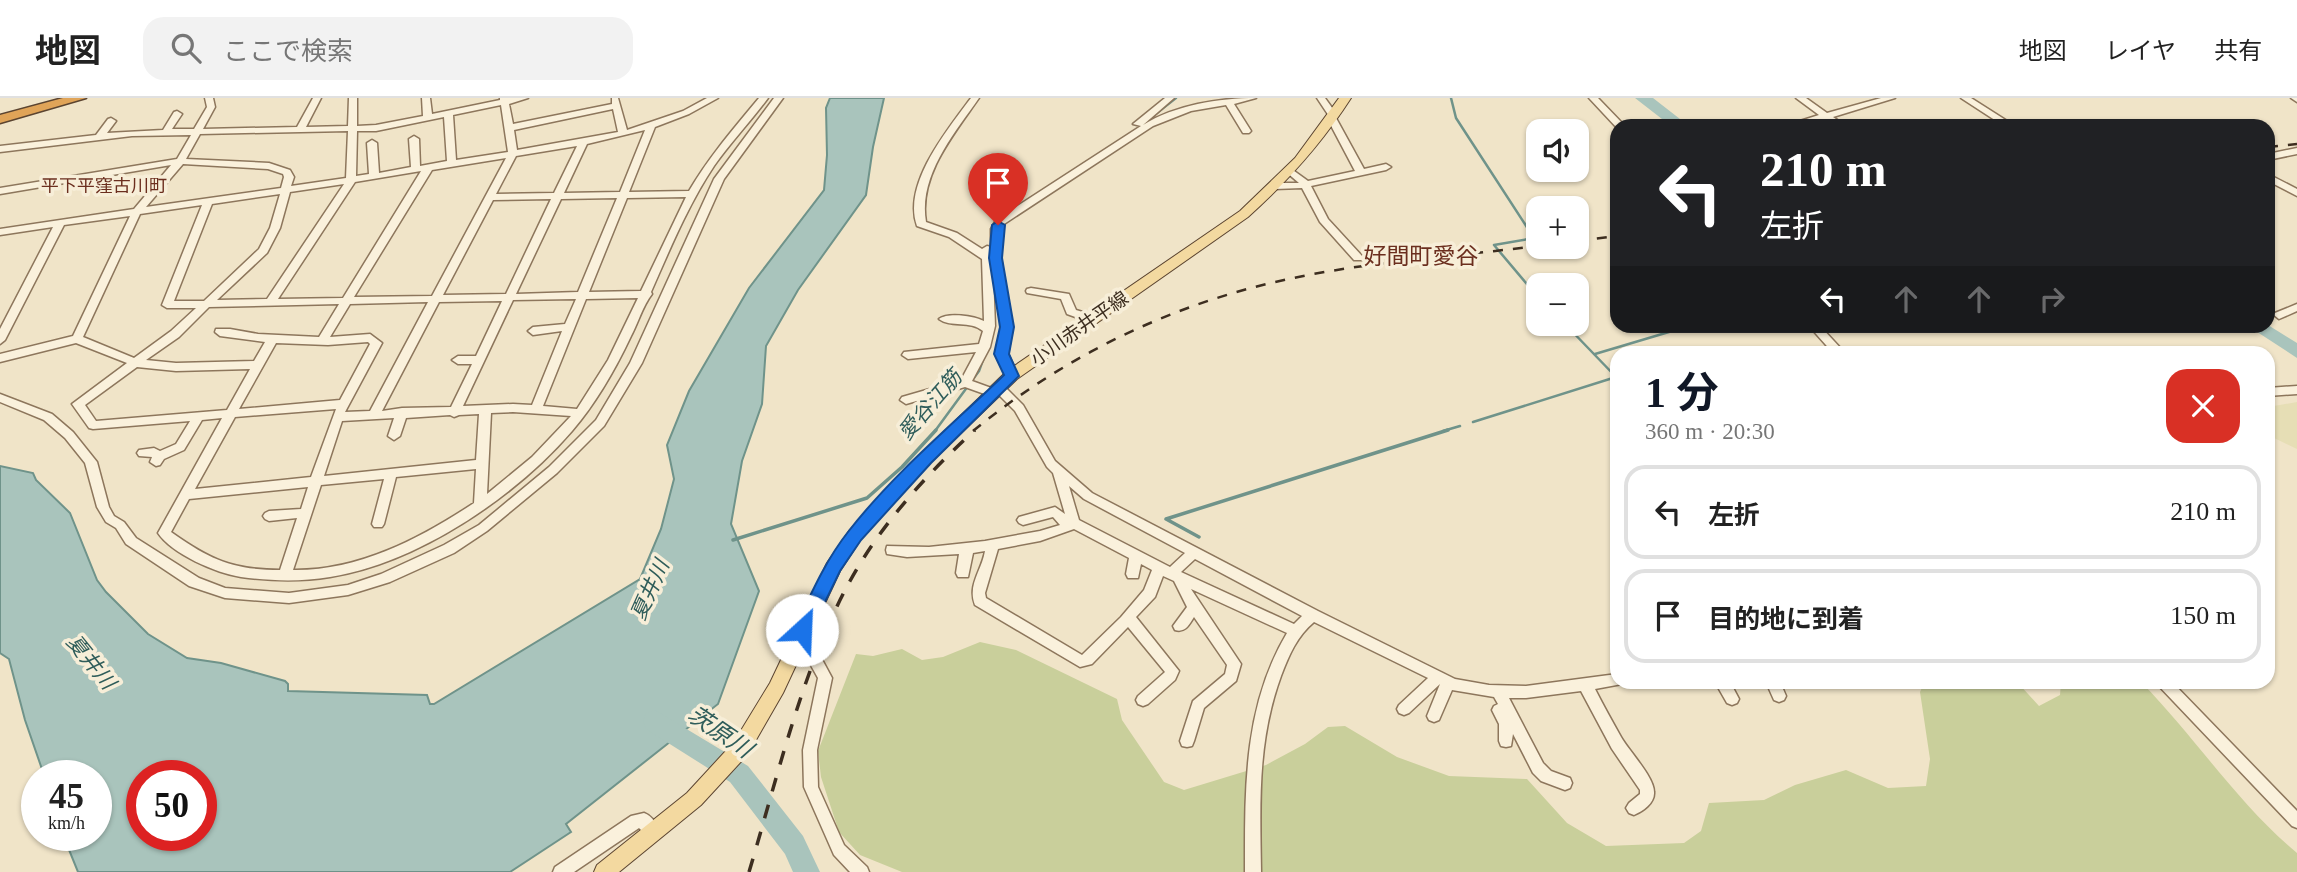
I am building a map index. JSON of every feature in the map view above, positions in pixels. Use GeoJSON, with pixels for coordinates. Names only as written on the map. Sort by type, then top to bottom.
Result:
{"type":"FeatureCollection","features":[{"type":"Feature","properties":{"kind":"highway"},"geometry":{"type":"LineString","coordinates":[[0,119],[79,98]]}},
{"type":"Feature","properties":{"kind":"main road","name":"小川赤井平線"},"geometry":{"type":"LineString","coordinates":[[604,872],[716,777],[741,748],[761,717],[833,568],[855,535],[925,459],[1012,376],[1244,214],[1311,150],[1345,98]]}},
{"type":"Feature","properties":{"kind":"street"},"geometry":{"type":"LineString","coordinates":[[77,339],[136,213],[180,162],[201,130],[211,107],[209,98]]}},
{"type":"Feature","properties":{"kind":"street"},"geometry":{"type":"LineString","coordinates":[[300,129],[317,98]]}},
{"type":"Feature","properties":{"kind":"street"},"geometry":{"type":"LineString","coordinates":[[271,301],[351,181],[353,98]]}},
{"type":"Feature","properties":{"kind":"street"},"geometry":{"type":"LineString","coordinates":[[426,98],[428,117]]}},
{"type":"Feature","properties":{"kind":"street"},"geometry":{"type":"LineString","coordinates":[[457,98],[459,111]]}},
{"type":"Feature","properties":{"kind":"street"},"geometry":{"type":"LineString","coordinates":[[0,149],[96,137],[201,130],[354,130],[524,98]]}},
{"type":"Feature","properties":{"kind":"street"},"geometry":{"type":"LineString","coordinates":[[0,232],[351,181],[623,134],[679,117],[714,98]]}},
{"type":"Feature","properties":{"kind":"street"},"geometry":{"type":"LineString","coordinates":[[273,338],[164,533],[202,559],[227,569],[285,575],[352,568],[386,558],[441,531],[517,477],[580,413],[648,294],[692,194],[723,146],[764,98]]}},
{"type":"Feature","properties":{"kind":"street"},"geometry":{"type":"LineString","coordinates":[[0,398],[48,417],[69,435],[91,462],[103,507],[110,519],[120,525],[131,541],[194,582],[225,593],[289,598],[348,590],[385,578],[449,549],[483,528],[553,470],[600,422],[636,363],[719,178],[779,98]]}},
{"type":"Feature","properties":{"kind":"street"},"geometry":{"type":"LineString","coordinates":[[975,98],[927,175],[919,198],[919,217],[921,224],[954,234],[988,258]]}},
{"type":"Feature","properties":{"kind":"street"},"geometry":{"type":"LineString","coordinates":[[965,383],[984,347],[988,330],[988,229],[993,220],[1117,140],[1170,98]]}},
{"type":"Feature","properties":{"kind":"street"},"geometry":{"type":"LineString","coordinates":[[1012,376],[1002,354],[1007,327],[996,258],[996,229],[1000,222],[1146,126],[1189,109],[1252,98]]}},
{"type":"Feature","properties":{"kind":"street"},"geometry":{"type":"LineString","coordinates":[[1321,98],[1361,172]]}},
{"type":"Feature","properties":{"kind":"street"},"geometry":{"type":"LineString","coordinates":[[1593,98],[1613,119]]}},
{"type":"Feature","properties":{"kind":"street"},"geometry":{"type":"LineString","coordinates":[[1800,98],[1830,119]]}},
{"type":"Feature","properties":{"kind":"street"},"geometry":{"type":"LineString","coordinates":[[1815,119],[1891,98]]}},
{"type":"Feature","properties":{"kind":"street"},"geometry":{"type":"LineString","coordinates":[[1965,98],[1999,119]]}},
{"type":"Feature","properties":{"kind":"street"},"geometry":{"type":"LineString","coordinates":[[374,414],[513,153],[505,100]]}},
{"type":"Feature","properties":{"kind":"street"},"geometry":{"type":"LineString","coordinates":[[509,128],[615,102],[623,134]]}},
{"type":"Feature","properties":{"kind":"street"},"geometry":{"type":"LineString","coordinates":[[1228,102],[1246,131]]}},
{"type":"Feature","properties":{"kind":"street"},"geometry":{"type":"LineString","coordinates":[[448,113],[452,163]]}},
{"type":"Feature","properties":{"kind":"street"},"geometry":{"type":"LineString","coordinates":[[166,132],[177,114]]}},
{"type":"Feature","properties":{"kind":"street"},"geometry":{"type":"LineString","coordinates":[[84,150],[111,121]]}},
{"type":"Feature","properties":{"kind":"street"},"geometry":{"type":"LineString","coordinates":[[536,409],[651,127]]}},
{"type":"Feature","properties":{"kind":"street"},"geometry":{"type":"LineString","coordinates":[[414,139],[416,170]]}},
{"type":"Feature","properties":{"kind":"street"},"geometry":{"type":"LineString","coordinates":[[454,413],[583,141]]}},
{"type":"Feature","properties":{"kind":"street"},"geometry":{"type":"LineString","coordinates":[[372,143],[374,177]]}},
{"type":"Feature","properties":{"kind":"street"},"geometry":{"type":"LineString","coordinates":[[2275,156],[2297,151]]}},
{"type":"Feature","properties":{"kind":"street"},"geometry":{"type":"LineString","coordinates":[[0,191],[180,162],[233,163],[274,167],[287,172],[289,177],[275,228],[262,251],[209,303],[136,363],[78,404],[93,425],[345,404]]}},
{"type":"Feature","properties":{"kind":"street"},"geometry":{"type":"LineString","coordinates":[[229,177],[233,163]]}},
{"type":"Feature","properties":{"kind":"street"},"geometry":{"type":"LineString","coordinates":[[322,341],[429,167]]}},
{"type":"Feature","properties":{"kind":"street"},"geometry":{"type":"LineString","coordinates":[[1275,186],[1305,183],[1386,167]]}},
{"type":"Feature","properties":{"kind":"street"},"geometry":{"type":"LineString","coordinates":[[1290,171],[1305,183],[1324,220],[1358,258]]}},
{"type":"Feature","properties":{"kind":"street"},"geometry":{"type":"LineString","coordinates":[[2275,181],[2297,193]]}},
{"type":"Feature","properties":{"kind":"street"},"geometry":{"type":"LineString","coordinates":[[488,197],[692,194]]}},
{"type":"Feature","properties":{"kind":"street"},"geometry":{"type":"LineString","coordinates":[[208,202],[167,305],[648,294]]}},
{"type":"Feature","properties":{"kind":"street"},"geometry":{"type":"LineString","coordinates":[[0,340],[60,223]]}},
{"type":"Feature","properties":{"kind":"street"},"geometry":{"type":"LineString","coordinates":[[1031,291],[1065,296],[1070,312],[1092,319]]}},
{"type":"Feature","properties":{"kind":"street"},"geometry":{"type":"LineString","coordinates":[[2279,315],[2297,307]]}},
{"type":"Feature","properties":{"kind":"street"},"geometry":{"type":"LineString","coordinates":[[944,320],[979,322],[988,330]]}},
{"type":"Feature","properties":{"kind":"street"},"geometry":{"type":"LineString","coordinates":[[533,331],[569,327]]}},
{"type":"Feature","properties":{"kind":"street"},"geometry":{"type":"LineString","coordinates":[[220,332],[322,341],[370,338],[376,343],[337,417],[285,575]]}},
{"type":"Feature","properties":{"kind":"street"},"geometry":{"type":"LineString","coordinates":[[1821,333],[1833,346]]}},
{"type":"Feature","properties":{"kind":"street"},"geometry":{"type":"LineString","coordinates":[[0,358],[77,339],[136,363],[176,367],[259,365]]}},
{"type":"Feature","properties":{"kind":"street"},"geometry":{"type":"LineString","coordinates":[[908,355],[984,347]]}},
{"type":"Feature","properties":{"kind":"street"},"geometry":{"type":"LineString","coordinates":[[458,360],[480,360]]}},
{"type":"Feature","properties":{"kind":"street"},"geometry":{"type":"LineString","coordinates":[[906,400],[965,383],[996,391],[1019,408],[1035,440],[1059,473],[1088,496],[1313,615],[1443,679],[1494,691],[1610,681]]}},
{"type":"Feature","properties":{"kind":"street"},"geometry":{"type":"LineString","coordinates":[[2275,392],[2297,390]]}},
{"type":"Feature","properties":{"kind":"street"},"geometry":{"type":"LineString","coordinates":[[337,417],[402,412],[454,413],[536,409],[580,413]]}},
{"type":"Feature","properties":{"kind":"street"},"geometry":{"type":"LineString","coordinates":[[480,504],[485,410]]}},
{"type":"Feature","properties":{"kind":"street"},"geometry":{"type":"LineString","coordinates":[[394,436],[402,412]]}},
{"type":"Feature","properties":{"kind":"street"},"geometry":{"type":"LineString","coordinates":[[143,453],[154,452],[158,459],[180,447],[198,416]]}},
{"type":"Feature","properties":{"kind":"street"},"geometry":{"type":"LineString","coordinates":[[186,495],[482,464]]}},
{"type":"Feature","properties":{"kind":"street"},"geometry":{"type":"LineString","coordinates":[[1059,473],[1072,524]]}},
{"type":"Feature","properties":{"kind":"street"},"geometry":{"type":"LineString","coordinates":[[378,524],[391,475]]}},
{"type":"Feature","properties":{"kind":"street"},"geometry":{"type":"LineString","coordinates":[[1023,520],[1055,512],[1072,524],[1170,573],[1293,630]]}},
{"type":"Feature","properties":{"kind":"street"},"geometry":{"type":"LineString","coordinates":[[269,516],[306,513]]}},
{"type":"Feature","properties":{"kind":"street"},"geometry":{"type":"LineString","coordinates":[[892,550],[921,553],[991,544],[1072,524]]}},
{"type":"Feature","properties":{"kind":"street"},"geometry":{"type":"LineString","coordinates":[[991,544],[992,558],[979,583],[981,601],[1080,661],[1087,660],[1128,619],[1152,590],[1194,552]]}},
{"type":"Feature","properties":{"kind":"street"},"geometry":{"type":"LineString","coordinates":[[963,573],[967,547]]}},
{"type":"Feature","properties":{"kind":"street"},"geometry":{"type":"LineString","coordinates":[[1133,574],[1136,556]]}},
{"type":"Feature","properties":{"kind":"street"},"geometry":{"type":"LineString","coordinates":[[1170,573],[1234,664],[1231,677],[1198,705],[1187,741]]}},
{"type":"Feature","properties":{"kind":"street"},"geometry":{"type":"LineString","coordinates":[[1180,626],[1195,607]]}},
{"type":"Feature","properties":{"kind":"street"},"geometry":{"type":"LineString","coordinates":[[1252,872],[1255,738],[1260,711],[1293,630],[1313,615]]}},
{"type":"Feature","properties":{"kind":"street"},"geometry":{"type":"LineString","coordinates":[[1128,619],[1172,671],[1170,676],[1143,700]]}},
{"type":"Feature","properties":{"kind":"street"},"geometry":{"type":"LineString","coordinates":[[794,649],[813,656],[825,678],[810,750],[811,787],[839,850],[861,872]]}},
{"type":"Feature","properties":{"kind":"street"},"geometry":{"type":"LineString","coordinates":[[1404,709],[1414,696],[1443,679]]}},
{"type":"Feature","properties":{"kind":"street"},"geometry":{"type":"LineString","coordinates":[[1434,716],[1443,679]]}},
{"type":"Feature","properties":{"kind":"street"},"geometry":{"type":"LineString","coordinates":[[1585,684],[1617,744],[1647,788],[1647,797],[1634,808]]}},
{"type":"Feature","properties":{"kind":"street"},"geometry":{"type":"LineString","coordinates":[[1726,689],[1732,699]]}},
{"type":"Feature","properties":{"kind":"street"},"geometry":{"type":"LineString","coordinates":[[2169,689],[2297,821]]}},
{"type":"Feature","properties":{"kind":"street"},"geometry":{"type":"LineString","coordinates":[[1494,691],[1506,724],[1506,741]]}},
{"type":"Feature","properties":{"kind":"street"},"geometry":{"type":"LineString","coordinates":[[1494,691],[1541,773],[1565,783]]}},
{"type":"Feature","properties":{"kind":"street"},"geometry":{"type":"LineString","coordinates":[[561,872],[636,821],[644,820],[659,827]]}},
{"type":"Feature","properties":{"kind":"shaded area"},"geometry":{"type":"Polygon","coordinates":[[[2297,402],[2297,449],[2275,438],[2275,406],[2297,402]]]}},
{"type":"Feature","properties":{"kind":"green space"},"geometry":{"type":"Polygon","coordinates":[[[980,642],[1016,650],[1117,699],[1122,720],[1164,782],[1184,790],[1266,765],[1305,744],[1328,727],[1345,726],[1397,757],[1449,776],[1527,779],[1567,823],[1606,846],[1684,843],[1701,831],[1709,803],[1764,800],[1795,785],[1846,770],[1888,788],[1926,786],[1930,759],[1921,689],[2023,689],[2039,706],[2060,695],[2060,689],[2147,689],[2255,813],[2297,853],[2297,872],[902,872],[860,855],[839,832],[821,777],[818,751],[856,654],[873,656],[902,649],[922,660],[943,657],[980,642]]]}},
{"type":"Feature","properties":{"kind":"water","name":"夏井川"},"geometry":{"type":"Polygon","coordinates":[[[830,98],[884,98],[866,195],[798,290],[766,346],[762,404],[742,461],[731,524],[759,591],[718,704],[566,824],[571,832],[510,872],[78,872],[69,851],[112,851],[112,760],[39,760],[9,659],[0,653],[0,466],[33,473],[36,480],[70,513],[97,580],[106,592],[148,634],[187,658],[221,663],[285,681],[288,691],[427,695],[430,704],[434,704],[640,579],[661,529],[674,479],[667,445],[689,391],[749,288],[824,190],[827,155],[826,108],[830,98]]]}},
{"type":"Feature","properties":{"kind":"waterway","name":"愛谷江筋"},"geometry":{"type":"LineString","coordinates":[[1153,116],[1176,98]]}},
{"type":"Feature","properties":{"kind":"waterway"},"geometry":{"type":"LineString","coordinates":[[1451,98],[1456,118],[1534,238],[1494,245],[1526,283]]}},
{"type":"Feature","properties":{"kind":"waterway"},"geometry":{"type":"LineString","coordinates":[[1643,98],[1672,119]]}},
{"type":"Feature","properties":{"kind":"waterway","name":"愛谷江筋"},"geometry":{"type":"LineString","coordinates":[[935,431],[979,371],[994,329]]}},
{"type":"Feature","properties":{"kind":"waterway"},"geometry":{"type":"LineString","coordinates":[[1622,346],[1666,333]]}},
{"type":"Feature","properties":{"kind":"waterway"},"geometry":{"type":"LineString","coordinates":[[2268,333],[2297,352]]}},
{"type":"Feature","properties":{"kind":"waterway"},"geometry":{"type":"LineString","coordinates":[[1577,336],[1610,371]]}},
{"type":"Feature","properties":{"kind":"waterway"},"geometry":{"type":"LineString","coordinates":[[1595,354],[1610,350]]}},
{"type":"Feature","properties":{"kind":"waterway"},"geometry":{"type":"LineString","coordinates":[[1473,422],[1610,379]]}},
{"type":"Feature","properties":{"kind":"waterway"},"geometry":{"type":"LineString","coordinates":[[1443,431],[1460,426]]}},
{"type":"Feature","properties":{"kind":"waterway","name":"愛谷江筋"},"geometry":{"type":"LineString","coordinates":[[733,540],[867,498],[902,467],[936,430]]}},
{"type":"Feature","properties":{"kind":"waterway"},"geometry":{"type":"LineString","coordinates":[[1199,537],[1166,519],[1448,430]]}},
{"type":"Feature","properties":{"kind":"waterway","name":"茨原川"},"geometry":{"type":"LineString","coordinates":[[655,721],[739,774],[794,845],[807,872]]}},
{"type":"Feature","properties":{"kind":"railway"},"geometry":{"type":"LineString","coordinates":[[2275,146],[2297,144]]}},
{"type":"Feature","properties":{"kind":"railway"},"geometry":{"type":"LineString","coordinates":[[1589,240],[1610,237]]}},
{"type":"Feature","properties":{"kind":"railway"},"geometry":{"type":"LineString","coordinates":[[973,431],[1007,405],[1078,359],[1115,339],[1193,306],[1307,275],[1526,247]]}},
{"type":"Feature","properties":{"kind":"railway"},"geometry":{"type":"LineString","coordinates":[[749,872],[805,686],[833,614],[850,581],[891,519],[906,500],[975,430]]}},
{"type":"Feature","properties":{"kind":"district","name":"平下平窪古川町"},"geometry":{"type":"Point","coordinates":[104,186]}},
{"type":"Feature","properties":{"kind":"district","name":"好間町愛谷"},"geometry":{"type":"Point","coordinates":[1421,256]}},
{"type":"Feature","properties":{"kind":"route"},"geometry":{"type":"LineString","coordinates":[[802,630],[833,568],[855,535],[925,459],[1012,376],[1003,363],[1002,354],[1007,327],[996,258],[998,225]]}}]}
